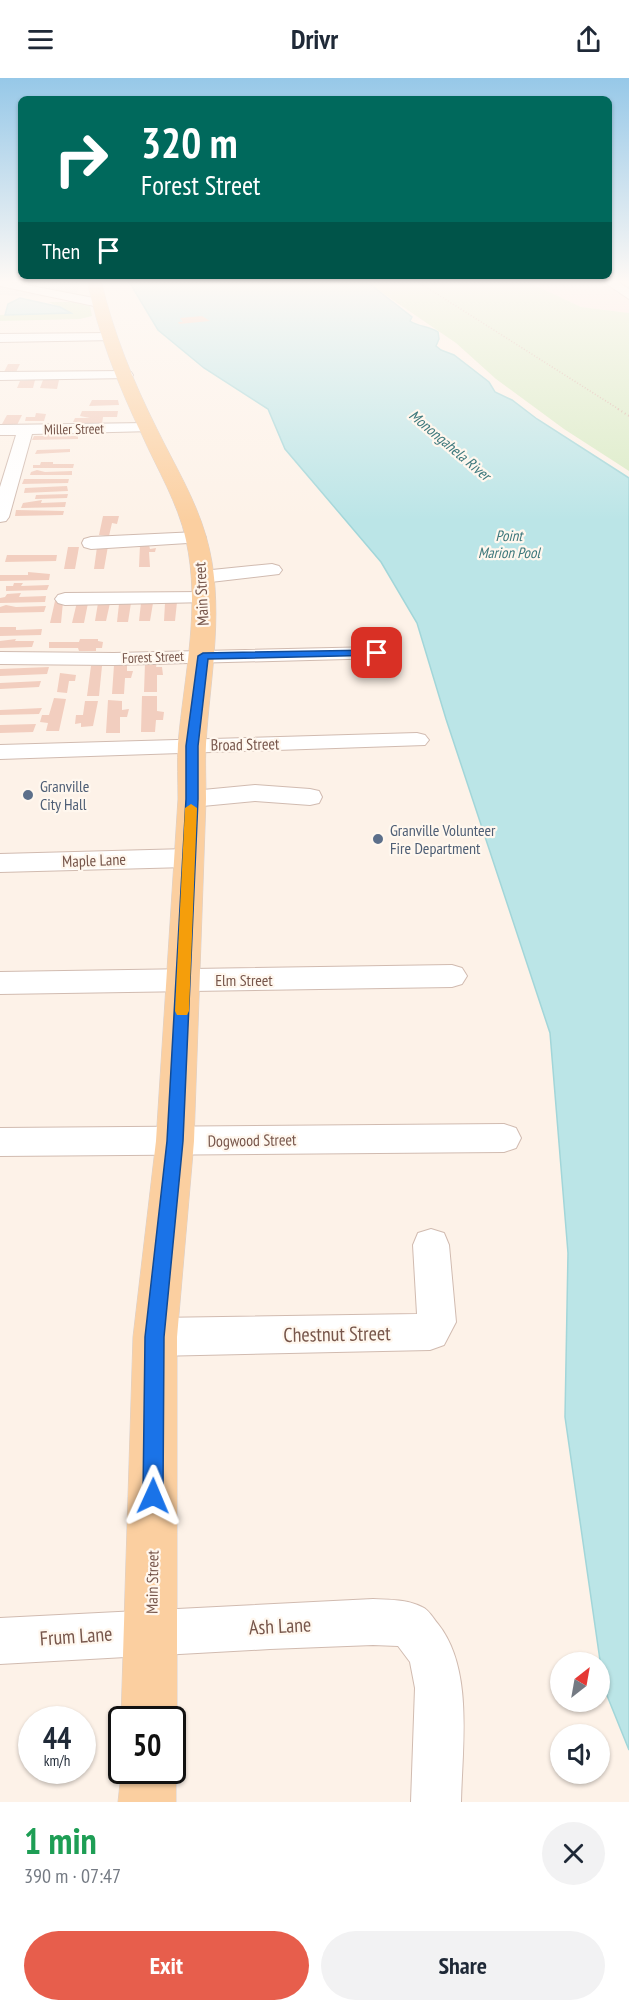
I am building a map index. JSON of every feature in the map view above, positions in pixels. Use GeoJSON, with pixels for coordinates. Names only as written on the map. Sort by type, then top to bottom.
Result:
{"type":"FeatureCollection","features":[{"type":"Feature","properties":{"kind":"main road","name":"Main Street"},"geometry":{"type":"LineString","coordinates":[[120,360],[147,428],[186,506],[197,538],[203,587],[203,656],[192,746],[192,799],[187,858],[184,979],[175,1141],[155,1337],[149,1706]]}},
{"type":"Feature","properties":{"kind":"main road"},"geometry":{"type":"LineString","coordinates":[[147,1802],[148,1784]]}},
{"type":"Feature","properties":{"kind":"street"},"geometry":{"type":"LineString","coordinates":[[0,376],[126,375]]}},
{"type":"Feature","properties":{"kind":"street","name":"Miller Street"},"geometry":{"type":"LineString","coordinates":[[0,430],[147,428]]}},
{"type":"Feature","properties":{"kind":"street"},"geometry":{"type":"LineString","coordinates":[[0,518],[25,430]]}},
{"type":"Feature","properties":{"kind":"street"},"geometry":{"type":"LineString","coordinates":[[92,543],[197,538]]}},
{"type":"Feature","properties":{"kind":"street"},"geometry":{"type":"LineString","coordinates":[[65,599],[203,587],[272,570]]}},
{"type":"Feature","properties":{"kind":"street","name":"Forest Street"},"geometry":{"type":"LineString","coordinates":[[0,658],[114,659],[377,653]]}},
{"type":"Feature","properties":{"kind":"street","name":"Broad Street"},"geometry":{"type":"LineString","coordinates":[[0,752],[417,741]]}},
{"type":"Feature","properties":{"kind":"street"},"geometry":{"type":"LineString","coordinates":[[192,799],[255,793],[310,797]]}},
{"type":"Feature","properties":{"kind":"street","name":"Maple Lane"},"geometry":{"type":"LineString","coordinates":[[0,863],[187,858]]}},
{"type":"Feature","properties":{"kind":"street","name":"Elm Street"},"geometry":{"type":"LineString","coordinates":[[0,983],[452,976]]}},
{"type":"Feature","properties":{"kind":"street","name":"Dogwood Street"},"geometry":{"type":"LineString","coordinates":[[0,1142],[504,1138]]}},
{"type":"Feature","properties":{"kind":"street","name":"Chestnut Street"},"geometry":{"type":"LineString","coordinates":[[155,1337],[430,1332],[438,1322],[431,1245]]}},
{"type":"Feature","properties":{"kind":"street","name":"Ash Lane"},"geometry":{"type":"LineString","coordinates":[[151,1632],[372,1622],[409,1624],[431,1652],[439,1688],[436,1802]]}},
{"type":"Feature","properties":{"kind":"street","name":"Frum Lane"},"geometry":{"type":"LineString","coordinates":[[0,1641],[151,1632]]}},
{"type":"Feature","properties":{"kind":"path"},"geometry":{"type":"LineString","coordinates":[[540,360],[629,416]]}},
{"type":"Feature","properties":{"kind":"green space"},"geometry":{"type":"Polygon","coordinates":[[[475,360],[629,360],[629,471],[564,429],[496,379],[475,360]]]}},
{"type":"Feature","properties":{"kind":"water","name":"Point Marion Pool"},"geometry":{"type":"Polygon","coordinates":[[[195,360],[461,360],[489,382],[495,392],[512,400],[537,419],[629,478],[629,1750],[610,1703],[610,1652],[599,1652],[565,1417],[568,1253],[550,1033],[446,719],[417,623],[381,562],[285,449],[268,409],[195,360]]]}},
{"type":"Feature","properties":{"kind":"building"},"geometry":{"type":"Polygon","coordinates":[[[8,364],[20,364],[16,372],[4,372],[8,364]]]}},
{"type":"Feature","properties":{"kind":"building"},"geometry":{"type":"Polygon","coordinates":[[[35,380],[33,388],[17,388],[20,381],[35,380]]]}},
{"type":"Feature","properties":{"kind":"building"},"geometry":{"type":"Polygon","coordinates":[[[43,380],[59,380],[57,389],[40,388],[43,380]]]}},
{"type":"Feature","properties":{"kind":"building"},"geometry":{"type":"Polygon","coordinates":[[[92,400],[118,400],[119,405],[89,406],[92,400]]]}},
{"type":"Feature","properties":{"kind":"building"},"geometry":{"type":"Polygon","coordinates":[[[82,411],[118,411],[117,417],[103,417],[102,424],[79,425],[78,422],[73,422],[75,418],[90,418],[80,416],[82,411]]]}},
{"type":"Feature","properties":{"kind":"building"},"geometry":{"type":"Polygon","coordinates":[[[36,413],[46,414],[44,421],[25,421],[26,417],[35,417],[36,413]]]}},
{"type":"Feature","properties":{"kind":"building"},"geometry":{"type":"Polygon","coordinates":[[[7,415],[22,415],[17,425],[2,424],[7,415]]]}},
{"type":"Feature","properties":{"kind":"building"},"geometry":{"type":"Polygon","coordinates":[[[46,434],[78,436],[78,439],[32,440],[34,436],[45,436],[46,434]]]}},
{"type":"Feature","properties":{"kind":"building"},"geometry":{"type":"Polygon","coordinates":[[[70,449],[70,452],[35,454],[37,450],[70,449]]]}},
{"type":"Feature","properties":{"kind":"building"},"geometry":{"type":"Polygon","coordinates":[[[41,462],[74,464],[73,468],[33,468],[33,465],[40,465],[41,462]]]}},
{"type":"Feature","properties":{"kind":"building"},"geometry":{"type":"Polygon","coordinates":[[[37,470],[72,471],[72,475],[30,475],[31,472],[37,470]]]}},
{"type":"Feature","properties":{"kind":"building"},"geometry":{"type":"Polygon","coordinates":[[[24,479],[69,479],[68,483],[22,484],[24,479]]]}},
{"type":"Feature","properties":{"kind":"building"},"geometry":{"type":"Polygon","coordinates":[[[67,486],[68,491],[24,493],[25,488],[67,486]]]}},
{"type":"Feature","properties":{"kind":"building"},"geometry":{"type":"Polygon","coordinates":[[[68,494],[67,498],[35,499],[36,495],[68,494]]]}},
{"type":"Feature","properties":{"kind":"building"},"geometry":{"type":"Polygon","coordinates":[[[42,500],[41,503],[66,502],[65,507],[21,508],[23,503],[42,500]]]}},
{"type":"Feature","properties":{"kind":"building"},"geometry":{"type":"Polygon","coordinates":[[[16,510],[64,511],[63,515],[15,516],[16,510]]]}},
{"type":"Feature","properties":{"kind":"building"},"geometry":{"type":"Polygon","coordinates":[[[103,516],[119,516],[117,524],[112,523],[109,536],[99,535],[103,516]]]}},
{"type":"Feature","properties":{"kind":"building"},"geometry":{"type":"Polygon","coordinates":[[[140,545],[149,545],[150,549],[156,548],[155,552],[149,552],[150,567],[139,567],[140,545]]]}},
{"type":"Feature","properties":{"kind":"building"},"geometry":{"type":"Polygon","coordinates":[[[108,546],[104,569],[94,569],[97,547],[108,546]]]}},
{"type":"Feature","properties":{"kind":"building"},"geometry":{"type":"Polygon","coordinates":[[[68,547],[79,547],[75,569],[64,569],[68,547]]]}},
{"type":"Feature","properties":{"kind":"building"},"geometry":{"type":"Polygon","coordinates":[[[7,555],[57,555],[56,561],[5,562],[7,555]]]}},
{"type":"Feature","properties":{"kind":"building"},"geometry":{"type":"Polygon","coordinates":[[[28,572],[50,574],[49,580],[0,581],[0,575],[28,575],[28,572]]]}},
{"type":"Feature","properties":{"kind":"building"},"geometry":{"type":"Polygon","coordinates":[[[14,583],[23,583],[21,586],[49,585],[47,590],[6,591],[6,586],[13,586],[14,583]]]}},
{"type":"Feature","properties":{"kind":"building"},"geometry":{"type":"Polygon","coordinates":[[[21,593],[19,597],[46,596],[45,602],[0,603],[0,598],[7,594],[21,593]]]}},
{"type":"Feature","properties":{"kind":"building"},"geometry":{"type":"Polygon","coordinates":[[[55,601],[63,602],[61,623],[50,623],[55,601]]]}},
{"type":"Feature","properties":{"kind":"building"},"geometry":{"type":"Polygon","coordinates":[[[77,602],[88,603],[84,623],[72,623],[77,602]]]}},
{"type":"Feature","properties":{"kind":"building"},"geometry":{"type":"Polygon","coordinates":[[[177,602],[175,621],[164,621],[165,603],[177,602]]]}},
{"type":"Feature","properties":{"kind":"building"},"geometry":{"type":"Polygon","coordinates":[[[98,603],[110,603],[106,621],[95,621],[98,603]]]}},
{"type":"Feature","properties":{"kind":"building"},"geometry":{"type":"Polygon","coordinates":[[[131,603],[128,622],[117,622],[119,604],[131,603]]]}},
{"type":"Feature","properties":{"kind":"building"},"geometry":{"type":"Polygon","coordinates":[[[141,603],[153,603],[150,621],[139,621],[141,603]]]}},
{"type":"Feature","properties":{"kind":"building"},"geometry":{"type":"Polygon","coordinates":[[[6,605],[46,606],[44,612],[0,613],[0,607],[6,605]]]}},
{"type":"Feature","properties":{"kind":"building"},"geometry":{"type":"Polygon","coordinates":[[[0,627],[16,627],[16,630],[42,629],[41,635],[0,636],[0,627]]]}},
{"type":"Feature","properties":{"kind":"building"},"geometry":{"type":"Polygon","coordinates":[[[16,639],[15,641],[34,641],[32,647],[0,648],[0,641],[16,639]]]}},
{"type":"Feature","properties":{"kind":"building"},"geometry":{"type":"Polygon","coordinates":[[[80,639],[98,639],[103,642],[102,648],[96,648],[96,651],[79,651],[78,648],[49,648],[49,642],[79,642],[80,639]]]}},
{"type":"Feature","properties":{"kind":"building"},"geometry":{"type":"Polygon","coordinates":[[[145,663],[157,663],[156,667],[162,667],[163,675],[157,675],[157,692],[144,692],[145,663]]]}},
{"type":"Feature","properties":{"kind":"building"},"geometry":{"type":"Polygon","coordinates":[[[114,665],[127,665],[127,671],[133,671],[131,678],[125,678],[124,694],[112,694],[114,665]]]}},
{"type":"Feature","properties":{"kind":"building"},"geometry":{"type":"Polygon","coordinates":[[[91,666],[102,666],[99,696],[87,696],[91,666]]]}},
{"type":"Feature","properties":{"kind":"building"},"geometry":{"type":"Polygon","coordinates":[[[49,667],[47,674],[0,676],[0,669],[49,667]]]}},
{"type":"Feature","properties":{"kind":"building"},"geometry":{"type":"Polygon","coordinates":[[[60,673],[76,675],[75,681],[69,681],[67,693],[57,692],[60,673]]]}},
{"type":"Feature","properties":{"kind":"building"},"geometry":{"type":"Polygon","coordinates":[[[41,681],[39,687],[0,689],[0,683],[41,681]]]}},
{"type":"Feature","properties":{"kind":"building"},"geometry":{"type":"Polygon","coordinates":[[[142,696],[157,696],[157,711],[164,712],[163,720],[156,720],[155,732],[141,732],[142,696]]]}},
{"type":"Feature","properties":{"kind":"building"},"geometry":{"type":"Polygon","coordinates":[[[54,698],[66,699],[59,731],[46,731],[48,723],[40,722],[42,715],[49,715],[54,698]]]}},
{"type":"Feature","properties":{"kind":"building"},"geometry":{"type":"Polygon","coordinates":[[[108,700],[122,701],[122,710],[129,709],[127,717],[120,717],[120,733],[106,733],[108,700]]]}},
{"type":"Feature","properties":{"kind":"building"},"geometry":{"type":"Polygon","coordinates":[[[85,701],[98,701],[93,726],[81,727],[81,723],[75,724],[76,715],[83,715],[85,701]]]}},
{"type":"Feature","properties":{"kind":"building"},"geometry":{"type":"Polygon","coordinates":[[[42,708],[39,714],[0,715],[0,710],[42,708]]]}},
{"type":"Feature","properties":{"kind":"building"},"geometry":{"type":"Polygon","coordinates":[[[36,724],[33,732],[0,733],[0,725],[36,724]]]}},
{"type":"Feature","properties":{"kind":"slow traffic"},"geometry":{"type":"LineString","coordinates":[[182,1011],[191,808]]}},
{"type":"Feature","properties":{"kind":"place","name":"Granville City Hall"},"geometry":{"type":"Point","coordinates":[28,795]}},
{"type":"Feature","properties":{"kind":"place","name":"Granville Volunteer Fire Department"},"geometry":{"type":"Point","coordinates":[378,839]}},
{"type":"Feature","properties":{"kind":"route"},"geometry":{"type":"LineString","coordinates":[[153,1496],[155,1337],[175,1141],[184,979],[187,858],[192,799],[192,746],[203,656],[377,653]]}},
{"type":"Feature","properties":{"kind":"water label","name":"Monongahela River"},"geometry":{"type":"Point","coordinates":[450,445]}}]}
